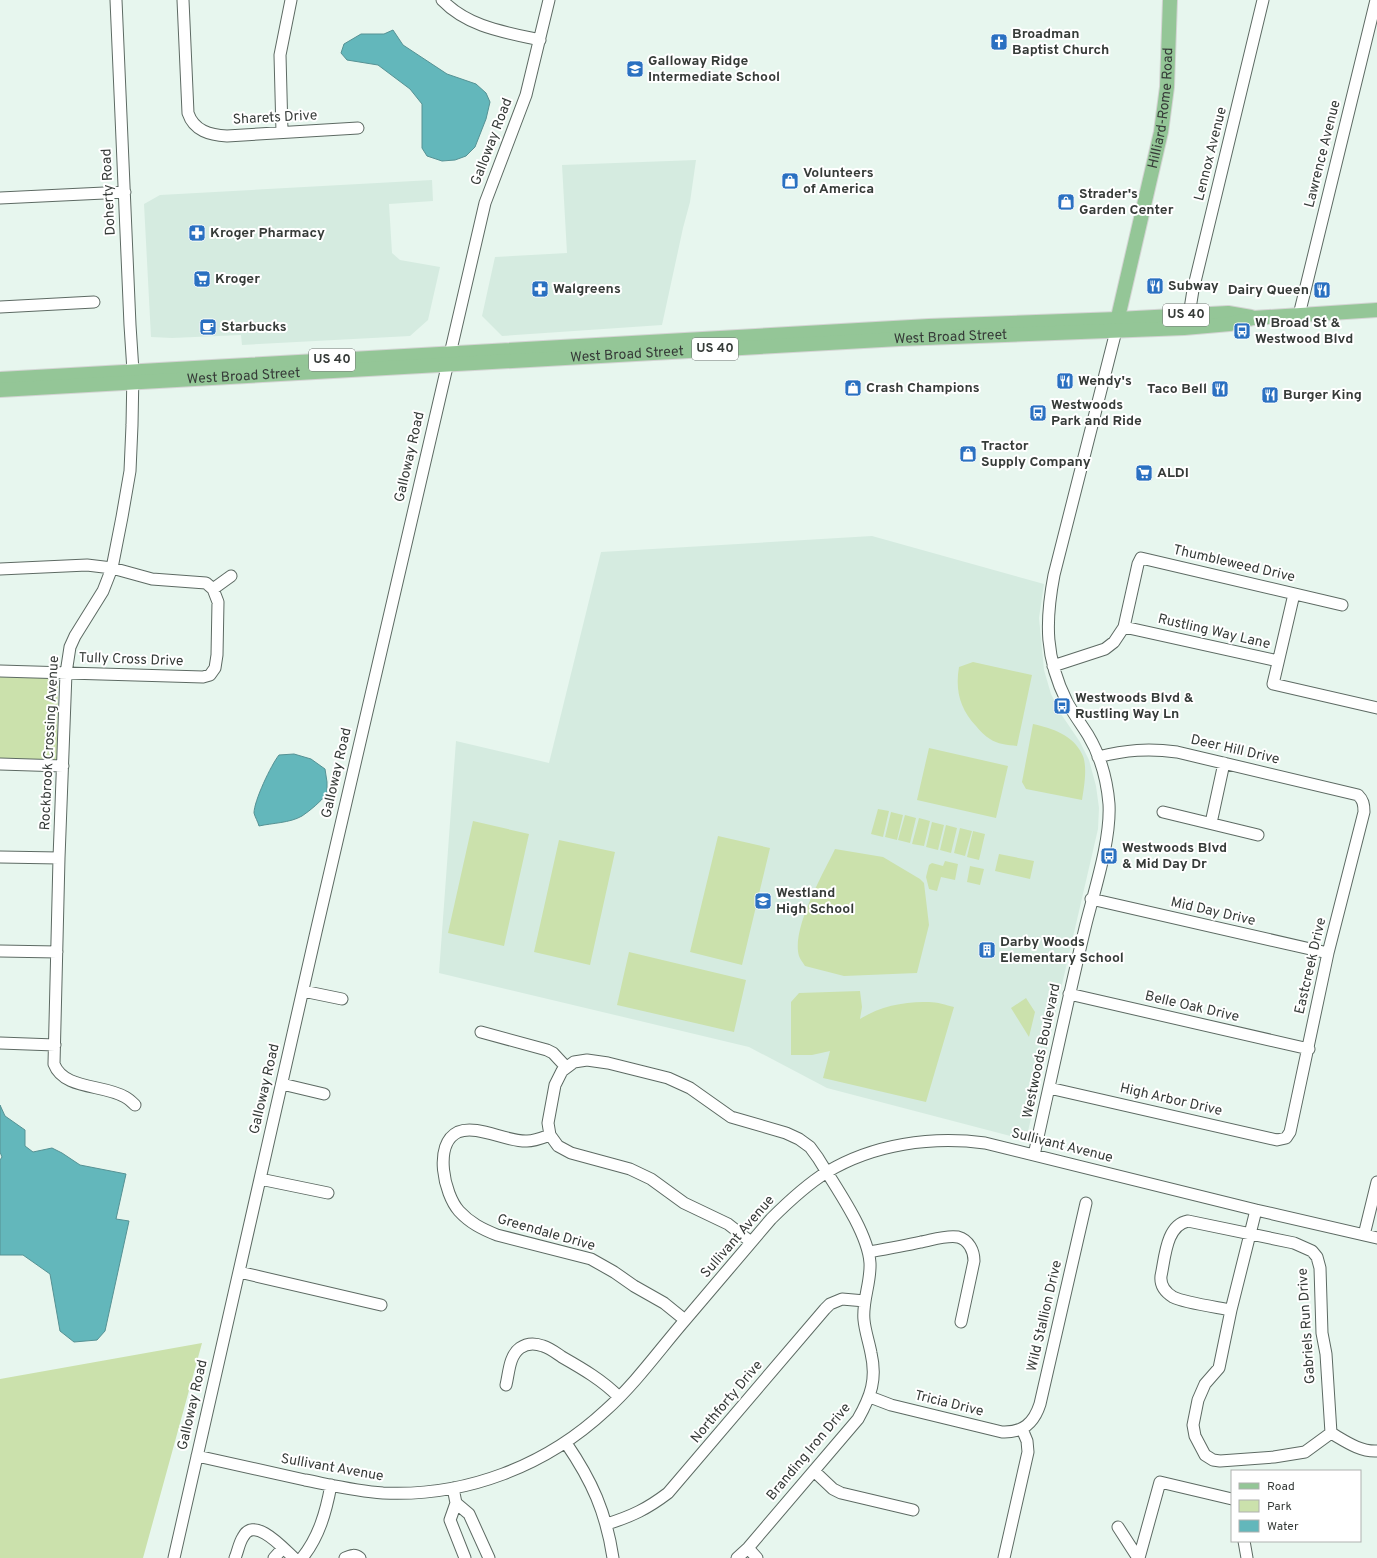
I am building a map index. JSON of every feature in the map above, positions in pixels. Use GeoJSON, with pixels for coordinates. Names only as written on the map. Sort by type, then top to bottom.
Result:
{"type":"FeatureCollection","features":[{"type":"Feature","properties":{"kind":"main road","name":"Hilliard-Rome Road"},"geometry":{"type":"LineString","coordinates":[[1117,325],[1162,132],[1167,87],[1170,0]]}},
{"type":"Feature","properties":{"kind":"main road","name":"West Broad Street"},"geometry":{"type":"LineString","coordinates":[[0,390],[134,377],[450,359],[899,339],[1117,325],[1230,324],[1253,318],[1377,310]]}},
{"type":"Feature","properties":{"kind":"main road","name":"West Broad Street"},"geometry":{"type":"LineString","coordinates":[[1117,325],[1188,315],[1228,313],[1253,318]]}},
{"type":"Feature","properties":{"kind":"main road","name":"West Broad Street"},"geometry":{"type":"LineString","coordinates":[[0,379],[134,377]]}},
{"type":"Feature","properties":{"kind":"street","name":"Doherty Road"},"geometry":{"type":"LineString","coordinates":[[116,0],[130,325],[134,377]]}},
{"type":"Feature","properties":{"kind":"street","name":"Sharets Drive"},"geometry":{"type":"LineString","coordinates":[[183,0],[188,113],[196,126],[204,132],[218,135],[358,128]]}},
{"type":"Feature","properties":{"kind":"street"},"geometry":{"type":"LineString","coordinates":[[282,132],[280,55],[291,0]]}},
{"type":"Feature","properties":{"kind":"street"},"geometry":{"type":"LineString","coordinates":[[442,0],[457,14],[486,27],[540,40]]}},
{"type":"Feature","properties":{"kind":"street","name":"Galloway Road"},"geometry":{"type":"LineString","coordinates":[[174,1558],[485,203],[526,95],[549,0]]}},
{"type":"Feature","properties":{"kind":"street","name":"Lennox Avenue"},"geometry":{"type":"LineString","coordinates":[[1188,315],[1263,0]]}},
{"type":"Feature","properties":{"kind":"street","name":"Lawrence Avenue"},"geometry":{"type":"LineString","coordinates":[[1299,315],[1376,0]]}},
{"type":"Feature","properties":{"kind":"street"},"geometry":{"type":"LineString","coordinates":[[0,198],[125,192]]}},
{"type":"Feature","properties":{"kind":"street"},"geometry":{"type":"LineString","coordinates":[[0,306],[94,302]]}},
{"type":"Feature","properties":{"kind":"street","name":"Westwoods Boulevard"},"geometry":{"type":"LineString","coordinates":[[1034,1155],[1069,994],[1105,848],[1109,819],[1108,793],[1104,774],[1088,735],[1067,701],[1053,666],[1047,628],[1050,595],[1117,325]]}},
{"type":"Feature","properties":{"kind":"street","name":"Rockbrook Crossing Avenue"},"geometry":{"type":"LineString","coordinates":[[134,377],[130,471],[112,568],[103,591],[74,636],[70,648],[66,673],[59,858],[54,1064],[56,1071],[67,1080],[73,1083],[96,1087],[125,1097],[135,1105]]}},
{"type":"Feature","properties":{"kind":"street","name":"Thumbleweed Drive"},"geometry":{"type":"LineString","coordinates":[[1124,627],[1139,560],[1143,558],[1342,605]]}},
{"type":"Feature","properties":{"kind":"street"},"geometry":{"type":"LineString","coordinates":[[0,569],[87,565],[112,568],[152,580],[206,583],[213,589],[231,576]]}},
{"type":"Feature","properties":{"kind":"street","name":"Tully Cross Drive"},"geometry":{"type":"LineString","coordinates":[[0,671],[203,677],[210,675],[213,673],[217,654],[218,602],[213,589]]}},
{"type":"Feature","properties":{"kind":"street"},"geometry":{"type":"LineString","coordinates":[[1278,661],[1294,594]]}},
{"type":"Feature","properties":{"kind":"street"},"geometry":{"type":"LineString","coordinates":[[1053,666],[1105,649],[1114,642],[1124,627]]}},
{"type":"Feature","properties":{"kind":"street","name":"Rustling Way Lane"},"geometry":{"type":"LineString","coordinates":[[1124,627],[1278,661],[1273,684],[1377,708]]}},
{"type":"Feature","properties":{"kind":"street","name":"Deer Hill Drive"},"geometry":{"type":"LineString","coordinates":[[1098,757],[1135,750],[1156,749],[1177,752],[1346,791],[1358,795],[1362,799]]}},
{"type":"Feature","properties":{"kind":"street"},"geometry":{"type":"LineString","coordinates":[[1211,823],[1224,763]]}},
{"type":"Feature","properties":{"kind":"street"},"geometry":{"type":"LineString","coordinates":[[0,764],[63,766]]}},
{"type":"Feature","properties":{"kind":"street","name":"Eastcreek Drive"},"geometry":{"type":"LineString","coordinates":[[1286,1138],[1290,1132],[1309,1049],[1328,953],[1364,812],[1362,799]]}},
{"type":"Feature","properties":{"kind":"street"},"geometry":{"type":"LineString","coordinates":[[1163,812],[1258,835]]}},
{"type":"Feature","properties":{"kind":"street"},"geometry":{"type":"LineString","coordinates":[[0,857],[59,858]]}},
{"type":"Feature","properties":{"kind":"street","name":"Mid Day Drive"},"geometry":{"type":"LineString","coordinates":[[1092,899],[1328,953]]}},
{"type":"Feature","properties":{"kind":"street"},"geometry":{"type":"LineString","coordinates":[[0,951],[57,952]]}},
{"type":"Feature","properties":{"kind":"street"},"geometry":{"type":"LineString","coordinates":[[303,991],[342,999]]}},
{"type":"Feature","properties":{"kind":"street","name":"Belle Oak Drive"},"geometry":{"type":"LineString","coordinates":[[1069,994],[1309,1049]]}},
{"type":"Feature","properties":{"kind":"street"},"geometry":{"type":"LineString","coordinates":[[481,1032],[547,1050],[566,1067],[555,1085],[548,1116],[550,1135],[558,1146],[570,1153],[630,1169],[651,1179],[684,1203],[728,1224],[751,1242]]}},
{"type":"Feature","properties":{"kind":"street"},"geometry":{"type":"LineString","coordinates":[[0,1043],[55,1045]]}},
{"type":"Feature","properties":{"kind":"street","name":"Branding Iron Drive"},"geometry":{"type":"LineString","coordinates":[[566,1067],[580,1060],[599,1062],[668,1078],[690,1088],[731,1117],[799,1139],[810,1147],[826,1172],[861,1230],[869,1252],[870,1275],[864,1314],[865,1328],[874,1367],[870,1397],[858,1419],[748,1548],[737,1558]]}},
{"type":"Feature","properties":{"kind":"street"},"geometry":{"type":"LineString","coordinates":[[282,1084],[324,1094]]}},
{"type":"Feature","properties":{"kind":"street","name":"High Arbor Drive"},"geometry":{"type":"LineString","coordinates":[[1049,1088],[1277,1140],[1286,1138]]}},
{"type":"Feature","properties":{"kind":"street","name":"Greendale Drive"},"geometry":{"type":"LineString","coordinates":[[550,1135],[537,1140],[527,1141],[515,1140],[474,1130],[459,1131],[453,1135],[445,1145],[444,1168],[446,1184],[451,1198],[458,1210],[470,1222],[497,1235],[591,1259],[664,1303],[685,1320]]}},
{"type":"Feature","properties":{"kind":"street","name":"Sullivant Avenue"},"geometry":{"type":"LineString","coordinates":[[197,1456],[359,1491],[397,1493],[426,1492],[453,1488],[510,1472],[536,1460],[566,1443],[594,1421],[619,1397],[771,1219],[788,1203],[826,1172],[864,1155],[889,1147],[914,1142],[967,1141],[985,1143],[1256,1210],[1377,1238]]}},
{"type":"Feature","properties":{"kind":"street"},"geometry":{"type":"LineString","coordinates":[[260,1179],[328,1194]]}},
{"type":"Feature","properties":{"kind":"street"},"geometry":{"type":"LineString","coordinates":[[1364,1235],[1377,1182]]}},
{"type":"Feature","properties":{"kind":"street","name":"Wild Stallion Drive"},"geometry":{"type":"LineString","coordinates":[[1022,1429],[1028,1426],[1032,1421],[1037,1414],[1040,1404],[1086,1203]]}},
{"type":"Feature","properties":{"kind":"street"},"geometry":{"type":"LineString","coordinates":[[1256,1210],[1231,1310],[1219,1368],[1205,1384],[1198,1400],[1193,1425],[1195,1436],[1202,1451],[1213,1460],[1220,1461],[1274,1457],[1305,1452],[1331,1434],[1352,1446],[1377,1451]]}},
{"type":"Feature","properties":{"kind":"street"},"geometry":{"type":"LineString","coordinates":[[1231,1310],[1173,1297],[1167,1292],[1160,1282],[1169,1241],[1172,1231],[1178,1225],[1188,1221],[1250,1234]]}},
{"type":"Feature","properties":{"kind":"street","name":"Gabriels Run Drive"},"geometry":{"type":"LineString","coordinates":[[1250,1234],[1294,1243],[1312,1251],[1317,1257],[1320,1268],[1322,1333],[1326,1354],[1331,1434]]}},
{"type":"Feature","properties":{"kind":"street"},"geometry":{"type":"LineString","coordinates":[[869,1252],[944,1238],[956,1237],[963,1239],[972,1248],[974,1261],[961,1322]]}},
{"type":"Feature","properties":{"kind":"street"},"geometry":{"type":"LineString","coordinates":[[239,1272],[381,1305]]}},
{"type":"Feature","properties":{"kind":"street","name":"Northforty Drive"},"geometry":{"type":"LineString","coordinates":[[607,1524],[632,1516],[655,1503],[668,1493],[805,1331],[830,1304],[842,1299],[865,1301]]}},
{"type":"Feature","properties":{"kind":"street"},"geometry":{"type":"LineString","coordinates":[[506,1385],[514,1354],[523,1346],[534,1344],[544,1346],[589,1373],[606,1384],[619,1397]]}},
{"type":"Feature","properties":{"kind":"street","name":"Tricia Drive"},"geometry":{"type":"LineString","coordinates":[[870,1397],[891,1405],[1002,1432],[1022,1429]]}},
{"type":"Feature","properties":{"kind":"street"},"geometry":{"type":"LineString","coordinates":[[1004,1558],[1028,1452],[1027,1442],[1022,1429]]}},
{"type":"Feature","properties":{"kind":"street"},"geometry":{"type":"LineString","coordinates":[[566,1443],[592,1487],[607,1524],[613,1558]]}},
{"type":"Feature","properties":{"kind":"street"},"geometry":{"type":"LineString","coordinates":[[814,1471],[833,1489],[841,1493],[913,1510]]}},
{"type":"Feature","properties":{"kind":"street"},"geometry":{"type":"LineString","coordinates":[[1139,1558],[1160,1482],[1231,1499]]}},
{"type":"Feature","properties":{"kind":"street"},"geometry":{"type":"LineString","coordinates":[[302,1558],[317,1534],[325,1512],[331,1485]]}},
{"type":"Feature","properties":{"kind":"street"},"geometry":{"type":"LineString","coordinates":[[453,1488],[456,1503],[450,1520],[466,1558]]}},
{"type":"Feature","properties":{"kind":"street"},"geometry":{"type":"LineString","coordinates":[[456,1503],[469,1514],[489,1558]]}},
{"type":"Feature","properties":{"kind":"street"},"geometry":{"type":"LineString","coordinates":[[1118,1527],[1139,1558]]}},
{"type":"Feature","properties":{"kind":"street"},"geometry":{"type":"LineString","coordinates":[[235,1558],[242,1537],[245,1533],[259,1530],[267,1534],[294,1558]]}},
{"type":"Feature","properties":{"kind":"street"},"geometry":{"type":"LineString","coordinates":[[1244,1542],[1247,1558]]}},
{"type":"Feature","properties":{"kind":"street"},"geometry":{"type":"LineString","coordinates":[[274,1558],[283,1548]]}},
{"type":"Feature","properties":{"kind":"street"},"geometry":{"type":"LineString","coordinates":[[748,1548],[758,1558]]}},
{"type":"Feature","properties":{"kind":"street"},"geometry":{"type":"LineString","coordinates":[[345,1558],[352,1555],[360,1558]]}},
{"type":"Feature","properties":{"kind":"shaded area"},"geometry":{"type":"Polygon","coordinates":[[[696,160],[690,202],[662,325],[502,336],[482,316],[495,257],[567,253],[562,165],[696,160]]]}},
{"type":"Feature","properties":{"kind":"shaded area"},"geometry":{"type":"Polygon","coordinates":[[[432,180],[433,201],[389,204],[392,253],[400,260],[440,267],[428,320],[410,336],[242,345],[241,335],[172,338],[151,337],[144,204],[160,195],[432,180]]]}},
{"type":"Feature","properties":{"kind":"shaded area","name":"Westland High School"},"geometry":{"type":"Polygon","coordinates":[[[872,536],[1044,584],[1039,618],[1044,670],[1051,694],[1061,714],[1080,742],[1089,760],[1096,786],[1099,808],[1098,829],[1026,1140],[827,1088],[749,1047],[439,973],[456,741],[549,763],[601,552],[872,536]]]}},
{"type":"Feature","properties":{"kind":"green space"},"geometry":{"type":"Polygon","coordinates":[[[973,662],[1032,675],[1017,746],[1006,745],[988,738],[979,730],[966,713],[958,691],[959,667],[973,662]]]}},
{"type":"Feature","properties":{"kind":"green space"},"geometry":{"type":"Polygon","coordinates":[[[0,677],[58,678],[57,762],[0,762],[0,677]]]}},
{"type":"Feature","properties":{"kind":"green space"},"geometry":{"type":"Polygon","coordinates":[[[1033,724],[1061,733],[1068,737],[1078,747],[1085,764],[1082,800],[1026,789],[1022,782],[1033,724]]]}},
{"type":"Feature","properties":{"kind":"green space"},"geometry":{"type":"Polygon","coordinates":[[[929,748],[1008,766],[996,818],[917,800],[929,748]]]}},
{"type":"Feature","properties":{"kind":"green space"},"geometry":{"type":"Polygon","coordinates":[[[878,809],[889,811],[883,837],[871,834],[878,809]]]}},
{"type":"Feature","properties":{"kind":"green space"},"geometry":{"type":"Polygon","coordinates":[[[891,812],[903,815],[897,840],[885,837],[891,812]]]}},
{"type":"Feature","properties":{"kind":"green space"},"geometry":{"type":"Polygon","coordinates":[[[905,815],[916,818],[910,843],[898,840],[905,815]]]}},
{"type":"Feature","properties":{"kind":"green space"},"geometry":{"type":"Polygon","coordinates":[[[919,818],[930,821],[924,846],[912,844],[919,818]]]}},
{"type":"Feature","properties":{"kind":"green space"},"geometry":{"type":"Polygon","coordinates":[[[473,821],[529,834],[504,946],[448,933],[473,821]]]}},
{"type":"Feature","properties":{"kind":"green space"},"geometry":{"type":"Polygon","coordinates":[[[932,822],[944,825],[938,850],[926,847],[932,822]]]}},
{"type":"Feature","properties":{"kind":"green space"},"geometry":{"type":"Polygon","coordinates":[[[946,825],[957,828],[951,853],[940,850],[946,825]]]}},
{"type":"Feature","properties":{"kind":"green space"},"geometry":{"type":"Polygon","coordinates":[[[960,828],[972,831],[965,856],[954,853],[960,828]]]}},
{"type":"Feature","properties":{"kind":"green space"},"geometry":{"type":"Polygon","coordinates":[[[973,831],[985,834],[979,860],[967,857],[973,831]]]}},
{"type":"Feature","properties":{"kind":"green space"},"geometry":{"type":"Polygon","coordinates":[[[718,836],[770,848],[742,965],[690,952],[718,836]]]}},
{"type":"Feature","properties":{"kind":"green space"},"geometry":{"type":"Polygon","coordinates":[[[559,840],[615,852],[590,965],[534,952],[559,840]]]}},
{"type":"Feature","properties":{"kind":"green space"},"geometry":{"type":"Polygon","coordinates":[[[835,849],[883,857],[920,879],[924,883],[929,925],[917,973],[844,976],[805,966],[802,962],[799,956],[798,945],[804,917],[816,887],[835,849]]]}},
{"type":"Feature","properties":{"kind":"green space"},"geometry":{"type":"Polygon","coordinates":[[[999,854],[1034,861],[1030,879],[995,871],[999,854]]]}},
{"type":"Feature","properties":{"kind":"green space"},"geometry":{"type":"Polygon","coordinates":[[[945,861],[958,864],[955,880],[941,877],[937,891],[929,889],[926,877],[929,865],[932,863],[943,866],[945,861]]]}},
{"type":"Feature","properties":{"kind":"green space"},"geometry":{"type":"Polygon","coordinates":[[[970,866],[984,869],[980,885],[967,882],[970,866]]]}},
{"type":"Feature","properties":{"kind":"green space"},"geometry":{"type":"Polygon","coordinates":[[[629,952],[746,980],[734,1032],[617,1005],[629,952]]]}},
{"type":"Feature","properties":{"kind":"green space"},"geometry":{"type":"Polygon","coordinates":[[[860,991],[862,1007],[860,1019],[868,1014],[893,1005],[911,1002],[932,1002],[954,1007],[926,1102],[823,1078],[830,1051],[812,1055],[791,1055],[791,1002],[799,993],[860,991]]]}},
{"type":"Feature","properties":{"kind":"green space"},"geometry":{"type":"Polygon","coordinates":[[[1026,998],[1035,1012],[1029,1037],[1011,1008],[1026,998]]]}},
{"type":"Feature","properties":{"kind":"green space"},"geometry":{"type":"Polygon","coordinates":[[[202,1343],[143,1558],[0,1558],[0,1379],[202,1343]]]}},
{"type":"Feature","properties":{"kind":"water"},"geometry":{"type":"Polygon","coordinates":[[[393,30],[403,45],[447,74],[476,84],[486,93],[490,102],[486,119],[475,147],[466,156],[455,160],[442,161],[427,156],[422,148],[422,104],[410,89],[378,65],[347,60],[341,53],[344,44],[361,34],[384,34],[393,30]]]}},
{"type":"Feature","properties":{"kind":"water"},"geometry":{"type":"Polygon","coordinates":[[[294,754],[311,759],[325,769],[327,794],[312,809],[302,816],[287,821],[259,826],[254,813],[255,807],[268,775],[279,755],[294,754]]]}},
{"type":"Feature","properties":{"kind":"water"},"geometry":{"type":"Polygon","coordinates":[[[0,1105],[5,1116],[25,1130],[25,1146],[33,1152],[52,1148],[80,1165],[126,1174],[116,1219],[129,1221],[105,1331],[97,1340],[74,1342],[60,1331],[50,1274],[23,1255],[0,1255],[0,1160],[2,1157],[0,1152],[0,1105]]]}},
{"type":"Feature","properties":{"kind":"place","name":"Broadman Baptist Church"},"geometry":{"type":"Point","coordinates":[999,42]}},
{"type":"Feature","properties":{"kind":"place","name":"Galloway Ridge Intermediate School"},"geometry":{"type":"Point","coordinates":[635,69]}},
{"type":"Feature","properties":{"kind":"place","name":"Volunteers of America"},"geometry":{"type":"Point","coordinates":[790,181]}},
{"type":"Feature","properties":{"kind":"place","name":"Strader's Garden Center"},"geometry":{"type":"Point","coordinates":[1066,202]}},
{"type":"Feature","properties":{"kind":"place","name":"Kroger Pharmacy"},"geometry":{"type":"Point","coordinates":[197,233]}},
{"type":"Feature","properties":{"kind":"place","name":"Kroger"},"geometry":{"type":"Point","coordinates":[202,279]}},
{"type":"Feature","properties":{"kind":"place","name":"Subway"},"geometry":{"type":"Point","coordinates":[1155,286]}},
{"type":"Feature","properties":{"kind":"place","name":"Walgreens"},"geometry":{"type":"Point","coordinates":[540,289]}},
{"type":"Feature","properties":{"kind":"place","name":"Dairy Queen"},"geometry":{"type":"Point","coordinates":[1322,290]}},
{"type":"Feature","properties":{"kind":"place","name":"Starbucks"},"geometry":{"type":"Point","coordinates":[208,327]}},
{"type":"Feature","properties":{"kind":"place","name":"W Broad St & Westwood Blvd"},"geometry":{"type":"Point","coordinates":[1242,331]}},
{"type":"Feature","properties":{"kind":"place","name":"Wendy's"},"geometry":{"type":"Point","coordinates":[1065,381]}},
{"type":"Feature","properties":{"kind":"place","name":"Crash Champions"},"geometry":{"type":"Point","coordinates":[853,388]}},
{"type":"Feature","properties":{"kind":"place","name":"Taco Bell"},"geometry":{"type":"Point","coordinates":[1220,389]}},
{"type":"Feature","properties":{"kind":"place","name":"Burger King"},"geometry":{"type":"Point","coordinates":[1270,395]}},
{"type":"Feature","properties":{"kind":"place","name":"Westwoods Park and Ride"},"geometry":{"type":"Point","coordinates":[1038,413]}},
{"type":"Feature","properties":{"kind":"place","name":"Tractor Supply Company"},"geometry":{"type":"Point","coordinates":[968,454]}},
{"type":"Feature","properties":{"kind":"place","name":"ALDI"},"geometry":{"type":"Point","coordinates":[1144,473]}},
{"type":"Feature","properties":{"kind":"place","name":"Westwoods Blvd & Rustling Way Ln"},"geometry":{"type":"Point","coordinates":[1062,706]}},
{"type":"Feature","properties":{"kind":"place","name":"Westwoods Blvd & Mid Day Dr"},"geometry":{"type":"Point","coordinates":[1109,856]}},
{"type":"Feature","properties":{"kind":"place","name":"Westland High School"},"geometry":{"type":"Point","coordinates":[763,901]}},
{"type":"Feature","properties":{"kind":"place","name":"Darby Woods Elementary School"},"geometry":{"type":"Point","coordinates":[987,950]}}]}
